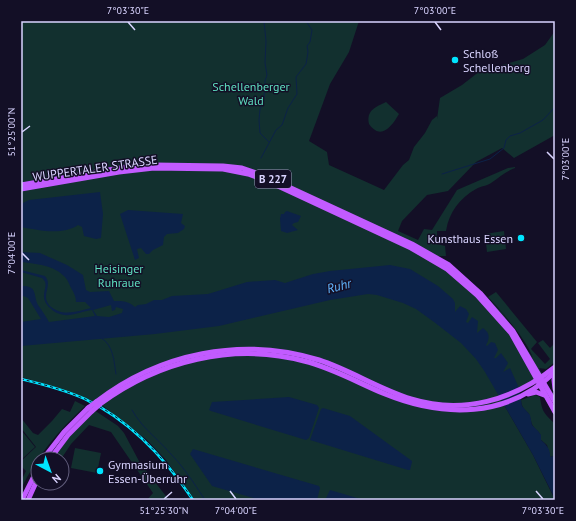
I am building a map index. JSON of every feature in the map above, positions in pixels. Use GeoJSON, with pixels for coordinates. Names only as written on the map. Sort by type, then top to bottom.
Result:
{"type":"FeatureCollection","features":[{"type":"Feature","properties":{"kind":"main road","name":"WUPPERTALER STRASSE"},"geometry":{"type":"LineString","coordinates":[[21,185],[119,168],[148,165],[223,166],[257,172],[412,244],[449,265],[465,278],[500,314],[513,331],[536,368],[544,395],[555,412]]}},
{"type":"Feature","properties":{"kind":"main road","name":"WUPPERTALER STRASSE"},"geometry":{"type":"LineString","coordinates":[[21,189],[119,172],[154,168],[223,169],[237,171],[257,177],[416,250],[447,268],[477,295],[511,333],[540,381],[555,402]]}},
{"type":"Feature","properties":{"kind":"main road"},"geometry":{"type":"LineString","coordinates":[[49,451],[64,432],[90,409],[126,381],[158,366],[184,357],[199,354],[240,349],[274,351],[318,360],[419,403],[448,410],[475,409],[500,404],[523,395],[554,371]]}},
{"type":"Feature","properties":{"kind":"main road"},"geometry":{"type":"LineString","coordinates":[[536,368],[544,371],[554,371]]}},
{"type":"Feature","properties":{"kind":"main road"},"geometry":{"type":"LineString","coordinates":[[554,371],[555,389]]}},
{"type":"Feature","properties":{"kind":"main road"},"geometry":{"type":"LineString","coordinates":[[419,403],[474,405],[528,391],[544,395]]}},
{"type":"Feature","properties":{"kind":"main road"},"geometry":{"type":"LineString","coordinates":[[56,451],[90,409]]}},
{"type":"Feature","properties":{"kind":"main road"},"geometry":{"type":"LineString","coordinates":[[22,500],[30,484]]}},
{"type":"Feature","properties":{"kind":"green space"},"geometry":{"type":"Polygon","coordinates":[[[21,21],[359,21],[349,52],[330,84],[309,141],[327,152],[329,165],[384,190],[403,165],[409,160],[414,147],[425,133],[432,120],[437,116],[437,119],[440,98],[462,85],[480,71],[523,59],[545,45],[555,31],[555,135],[514,158],[502,148],[476,162],[448,191],[427,195],[402,221],[398,231],[418,240],[424,229],[432,230],[457,190],[508,168],[515,167],[489,184],[476,189],[460,201],[447,224],[446,231],[437,231],[437,244],[445,246],[446,256],[436,256],[481,291],[503,314],[533,358],[520,335],[507,318],[488,297],[496,292],[537,342],[531,349],[545,364],[550,359],[538,343],[543,340],[550,348],[554,344],[555,345],[555,362],[546,369],[539,368],[544,377],[500,398],[533,455],[555,500],[194,500],[166,460],[147,440],[103,406],[61,389],[21,377],[21,21]]]}},
{"type":"Feature","properties":{"kind":"green space"},"geometry":{"type":"Polygon","coordinates":[[[386,102],[399,114],[390,127],[386,130],[378,131],[373,129],[369,124],[369,115],[370,112],[386,102]]]}},
{"type":"Feature","properties":{"kind":"green space"},"geometry":{"type":"Polygon","coordinates":[[[504,231],[506,249],[487,252],[485,234],[504,231]]]}},
{"type":"Feature","properties":{"kind":"green space"},"geometry":{"type":"Polygon","coordinates":[[[535,395],[540,397],[544,412],[555,424],[555,459],[553,456],[550,457],[547,445],[541,440],[540,433],[531,423],[529,414],[524,409],[522,404],[521,400],[535,395]]]}},
{"type":"Feature","properties":{"kind":"green space"},"geometry":{"type":"Polygon","coordinates":[[[75,401],[85,406],[66,425],[44,451],[32,451],[36,447],[21,428],[21,418],[33,433],[38,435],[62,409],[70,412],[75,401]]]}},
{"type":"Feature","properties":{"kind":"green space"},"geometry":{"type":"Polygon","coordinates":[[[94,410],[118,426],[124,433],[140,463],[169,500],[147,500],[153,493],[111,432],[89,425],[66,451],[55,451],[94,410]]]}},
{"type":"Feature","properties":{"kind":"green space"},"geometry":{"type":"Polygon","coordinates":[[[21,430],[35,447],[21,460],[21,430]]]}},
{"type":"Feature","properties":{"kind":"green space"},"geometry":{"type":"Polygon","coordinates":[[[75,448],[101,453],[97,473],[71,468],[75,448]]]}},
{"type":"Feature","properties":{"kind":"green space"},"geometry":{"type":"Polygon","coordinates":[[[30,453],[30,472],[21,489],[21,481],[26,471],[21,466],[21,461],[30,453]]]}},
{"type":"Feature","properties":{"kind":"water"},"geometry":{"type":"Polygon","coordinates":[[[100,192],[103,214],[101,238],[96,239],[84,236],[82,227],[78,225],[65,230],[57,231],[42,231],[21,227],[21,204],[29,200],[100,192]]]}},
{"type":"Feature","properties":{"kind":"water"},"geometry":{"type":"Polygon","coordinates":[[[128,210],[183,214],[181,223],[185,226],[184,229],[178,233],[167,234],[164,237],[163,245],[153,250],[149,254],[146,254],[141,248],[137,249],[139,258],[135,260],[120,214],[128,210]]]}},
{"type":"Feature","properties":{"kind":"water"},"geometry":{"type":"Polygon","coordinates":[[[287,211],[301,216],[298,222],[292,225],[298,230],[287,233],[281,231],[280,219],[281,214],[284,214],[287,211]]]}},
{"type":"Feature","properties":{"kind":"water","name":"Ruhr"},"geometry":{"type":"Polygon","coordinates":[[[21,252],[40,253],[67,265],[83,275],[86,290],[90,292],[109,291],[114,301],[125,302],[135,307],[154,300],[162,300],[172,296],[208,294],[247,282],[275,280],[285,283],[313,274],[330,271],[390,265],[410,269],[438,286],[453,299],[455,303],[455,312],[460,306],[466,309],[469,314],[466,322],[468,323],[472,317],[478,321],[477,333],[483,328],[488,334],[489,338],[486,345],[487,346],[491,342],[495,343],[498,350],[494,358],[501,353],[508,363],[503,372],[510,368],[519,388],[522,406],[530,415],[532,425],[541,435],[541,440],[548,447],[550,457],[553,456],[555,459],[555,499],[533,455],[476,359],[461,343],[434,322],[416,309],[403,303],[377,295],[368,294],[330,300],[219,326],[155,334],[21,346],[21,322],[41,319],[28,298],[21,295],[21,286],[30,287],[33,289],[38,305],[49,322],[95,316],[92,310],[67,315],[53,311],[44,299],[45,281],[42,278],[21,272],[21,270],[45,276],[48,281],[46,300],[54,309],[69,312],[91,308],[85,302],[76,302],[75,295],[68,281],[61,273],[44,266],[21,262],[21,252]],[[111,305],[93,310],[97,316],[109,317],[122,313],[123,309],[116,307],[115,310],[112,311],[111,305]]]}},
{"type":"Feature","properties":{"kind":"water"},"geometry":{"type":"Polygon","coordinates":[[[289,397],[317,405],[319,408],[309,438],[306,440],[209,410],[212,402],[289,397]]]}},
{"type":"Feature","properties":{"kind":"water"},"geometry":{"type":"Polygon","coordinates":[[[323,408],[350,416],[412,461],[410,470],[310,440],[321,409],[323,408]]]}},
{"type":"Feature","properties":{"kind":"water"},"geometry":{"type":"Polygon","coordinates":[[[193,449],[319,486],[320,488],[317,500],[260,500],[212,486],[190,454],[193,449]]]}},
{"type":"Feature","properties":{"kind":"water"},"geometry":{"type":"Polygon","coordinates":[[[330,490],[364,500],[325,500],[330,490]]]}},
{"type":"Feature","properties":{"kind":"waterway"},"geometry":{"type":"LineString","coordinates":[[264,21],[266,41],[265,63],[267,75],[259,120],[260,133],[269,142]]}},
{"type":"Feature","properties":{"kind":"waterway"},"geometry":{"type":"LineString","coordinates":[[261,158],[276,130],[282,125],[288,108],[297,94],[296,77],[306,64],[308,52],[307,46],[310,42],[312,30],[306,21]]}},
{"type":"Feature","properties":{"kind":"waterway"},"geometry":{"type":"LineString","coordinates":[[442,174],[490,159],[504,148],[506,140],[510,136],[520,133],[543,120],[555,107]]}},
{"type":"Feature","properties":{"kind":"waterway"},"geometry":{"type":"LineString","coordinates":[[101,338],[108,344],[114,358],[116,374]]}},
{"type":"Feature","properties":{"kind":"waterway"},"geometry":{"type":"LineString","coordinates":[[132,410],[145,427],[179,463],[205,500]]}},
{"type":"Feature","properties":{"kind":"railway"},"geometry":{"type":"LineString","coordinates":[[21,379],[85,399],[117,418],[159,455],[193,500]]}},
{"type":"Feature","properties":{"kind":"place","name":"Schloß Schellenberg"},"geometry":{"type":"Point","coordinates":[455,60]}},
{"type":"Feature","properties":{"kind":"place","name":"Kunsthaus Essen"},"geometry":{"type":"Point","coordinates":[521,238]}},
{"type":"Feature","properties":{"kind":"place","name":"Gymnasium Essen-Überruhr"},"geometry":{"type":"Point","coordinates":[100,471]}},
{"type":"Feature","properties":{"kind":"park label","name":"Schellenberger Wald"},"geometry":{"type":"Point","coordinates":[251,93]}},
{"type":"Feature","properties":{"kind":"park label","name":"Heisinger Ruhraue"},"geometry":{"type":"Point","coordinates":[119,275]}}]}
